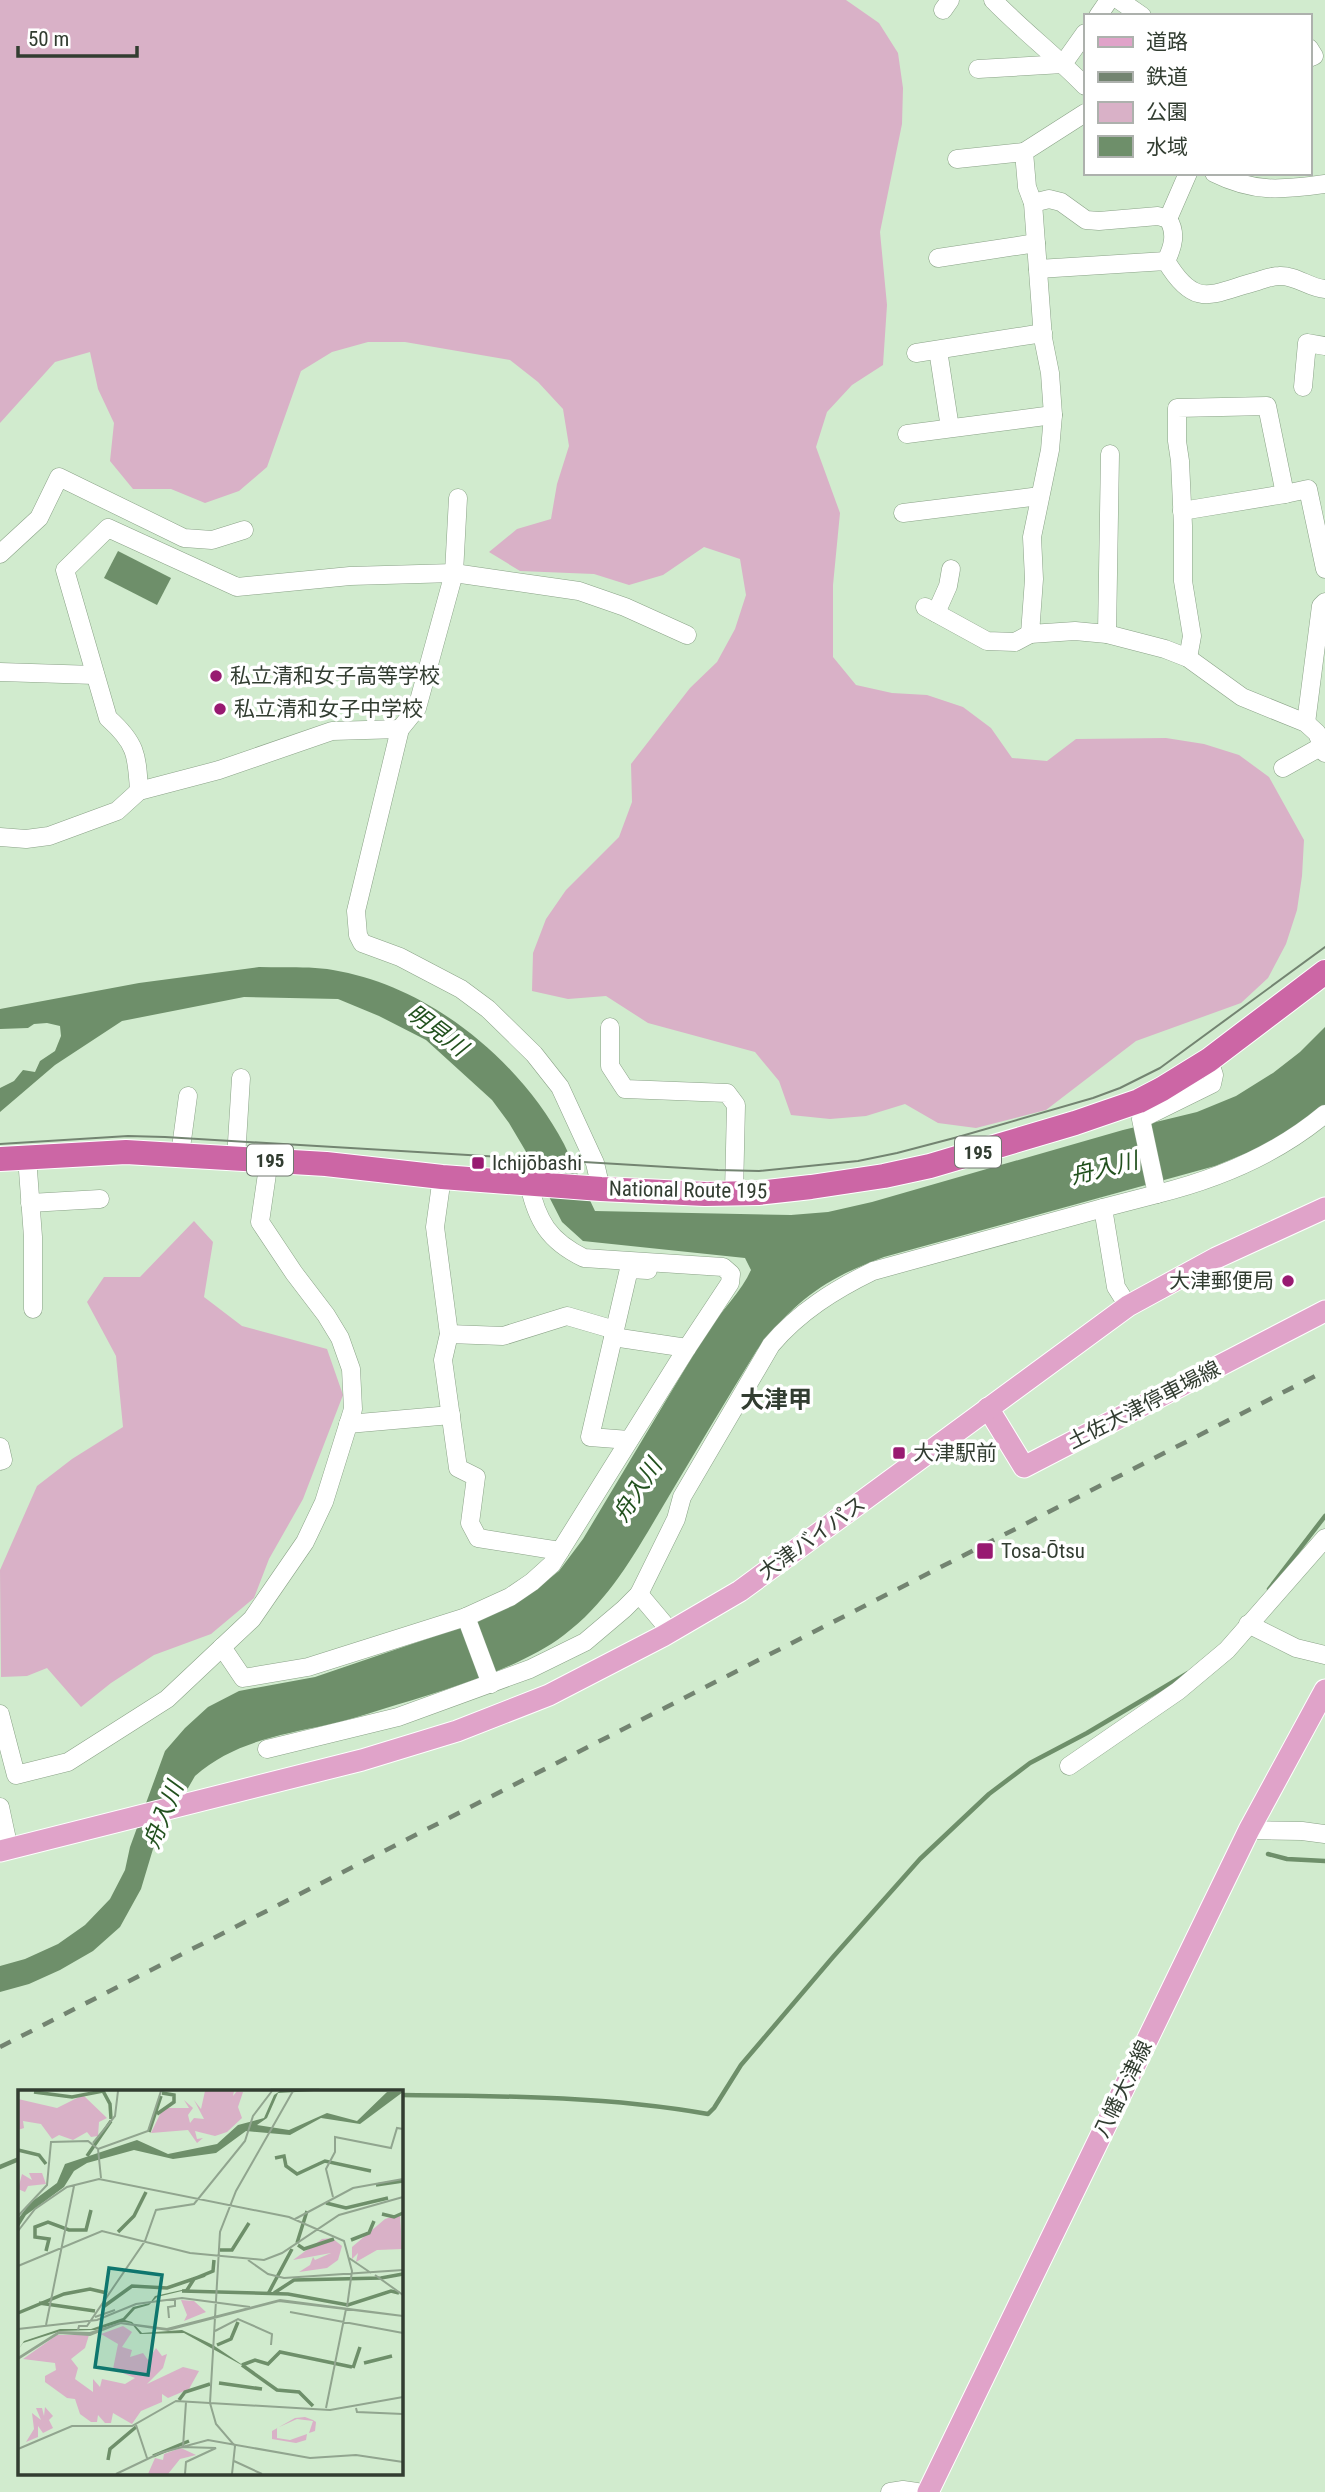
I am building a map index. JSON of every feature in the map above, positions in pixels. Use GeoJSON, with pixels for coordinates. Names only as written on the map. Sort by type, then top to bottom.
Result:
{"type":"FeatureCollection","features":[{"type":"Feature","properties":{"kind":"highway","name":"National Route 195"},"geometry":{"type":"LineString","coordinates":[[0,1158],[126,1152],[326,1164],[442,1177],[594,1189],[734,1193],[811,1188],[930,1166],[1075,1124],[1139,1101],[1209,1060],[1325,972]]}},
{"type":"Feature","properties":{"kind":"main road","name":"大津バイパス"},"geometry":{"type":"LineString","coordinates":[[4,1850],[259,1787],[457,1731],[549,1695],[671,1632],[740,1591],[1128,1306],[1216,1258],[1325,1208]]}},
{"type":"Feature","properties":{"kind":"main road","name":"土佐大津停車場線"},"geometry":{"type":"LineString","coordinates":[[988,1408],[1024,1467],[1325,1311]]}},
{"type":"Feature","properties":{"kind":"main road","name":"八幡大津線"},"geometry":{"type":"LineString","coordinates":[[928,2492],[1249,1830],[1325,1690]]}},
{"type":"Feature","properties":{"kind":"street"},"geometry":{"type":"LineString","coordinates":[[993,0],[1023,31],[1084,85]]}},
{"type":"Feature","properties":{"kind":"street"},"geometry":{"type":"LineString","coordinates":[[1119,0],[1139,14]]}},
{"type":"Feature","properties":{"kind":"street"},"geometry":{"type":"LineString","coordinates":[[1063,64],[1084,34]]}},
{"type":"Feature","properties":{"kind":"street"},"geometry":{"type":"LineString","coordinates":[[978,69],[1063,64]]}},
{"type":"Feature","properties":{"kind":"street"},"geometry":{"type":"LineString","coordinates":[[957,159],[1024,152],[1084,114]]}},
{"type":"Feature","properties":{"kind":"street"},"geometry":{"type":"LineString","coordinates":[[1024,152],[1027,187],[1033,203],[1042,333],[1050,373],[1053,415],[1050,450],[1032,537],[1034,579],[1031,634]]}},
{"type":"Feature","properties":{"kind":"street"},"geometry":{"type":"LineString","coordinates":[[1166,261],[1174,234],[1168,219],[1187,175]]}},
{"type":"Feature","properties":{"kind":"street"},"geometry":{"type":"LineString","coordinates":[[1219,175],[1247,187],[1283,189],[1325,184]]}},
{"type":"Feature","properties":{"kind":"street"},"geometry":{"type":"LineString","coordinates":[[1033,203],[1049,199],[1061,202],[1086,220],[1158,216],[1168,219]]}},
{"type":"Feature","properties":{"kind":"street"},"geometry":{"type":"LineString","coordinates":[[938,258],[1036,243]]}},
{"type":"Feature","properties":{"kind":"street"},"geometry":{"type":"LineString","coordinates":[[1038,269],[1166,261]]}},
{"type":"Feature","properties":{"kind":"street"},"geometry":{"type":"LineString","coordinates":[[1166,261],[1181,282],[1194,292],[1211,296],[1278,276],[1298,278],[1325,289]]}},
{"type":"Feature","properties":{"kind":"street"},"geometry":{"type":"LineString","coordinates":[[916,353],[1042,333]]}},
{"type":"Feature","properties":{"kind":"street"},"geometry":{"type":"LineString","coordinates":[[1303,387],[1307,344],[1325,346]]}},
{"type":"Feature","properties":{"kind":"street"},"geometry":{"type":"LineString","coordinates":[[938,350],[950,428]]}},
{"type":"Feature","properties":{"kind":"street"},"geometry":{"type":"LineString","coordinates":[[1188,658],[1192,636],[1183,581],[1177,408],[1267,407],[1285,494]]}},
{"type":"Feature","properties":{"kind":"street"},"geometry":{"type":"LineString","coordinates":[[906,434],[1053,415]]}},
{"type":"Feature","properties":{"kind":"street"},"geometry":{"type":"LineString","coordinates":[[1107,634],[1110,454]]}},
{"type":"Feature","properties":{"kind":"street"},"geometry":{"type":"LineString","coordinates":[[0,554],[38,518],[59,477],[184,538],[212,540],[244,530]]}},
{"type":"Feature","properties":{"kind":"street"},"geometry":{"type":"LineString","coordinates":[[1182,511],[1308,489],[1325,569]]}},
{"type":"Feature","properties":{"kind":"street"},"geometry":{"type":"LineString","coordinates":[[903,513],[1040,496]]}},
{"type":"Feature","properties":{"kind":"street"},"geometry":{"type":"LineString","coordinates":[[458,498],[454,573],[417,708],[400,729],[356,911],[358,935],[362,943],[400,957],[461,989],[488,1009],[534,1055],[560,1087],[595,1163],[594,1189]]}},
{"type":"Feature","properties":{"kind":"street"},"geometry":{"type":"LineString","coordinates":[[139,790],[137,760],[126,734],[108,718],[65,570],[108,528],[237,587],[350,576],[454,573],[579,591],[625,607],[687,635]]}},
{"type":"Feature","properties":{"kind":"street"},"geometry":{"type":"LineString","coordinates":[[951,569],[948,586],[930,610],[987,641],[1015,642],[1031,634],[1075,631],[1107,634],[1188,658],[1242,697],[1306,723],[1317,733],[1323,749],[1283,768]]}},
{"type":"Feature","properties":{"kind":"street"},"geometry":{"type":"LineString","coordinates":[[1306,723],[1321,606],[1325,602]]}},
{"type":"Feature","properties":{"kind":"street"},"geometry":{"type":"LineString","coordinates":[[0,672],[95,675]]}},
{"type":"Feature","properties":{"kind":"street"},"geometry":{"type":"LineString","coordinates":[[0,837],[26,839],[49,836],[117,811],[139,790],[219,770],[332,731],[400,729]]}},
{"type":"Feature","properties":{"kind":"street"},"geometry":{"type":"LineString","coordinates":[[610,1027],[610,1066],[625,1089],[727,1093],[736,1105],[734,1193]]}},
{"type":"Feature","properties":{"kind":"street"},"geometry":{"type":"LineString","coordinates":[[1157,1191],[1141,1119],[1212,1084],[1214,1075],[1209,1060]]}},
{"type":"Feature","properties":{"kind":"street"},"geometry":{"type":"LineString","coordinates":[[236,1158],[241,1078]]}},
{"type":"Feature","properties":{"kind":"street"},"geometry":{"type":"LineString","coordinates":[[180,1155],[188,1096]]}},
{"type":"Feature","properties":{"kind":"street"},"geometry":{"type":"LineString","coordinates":[[267,1749],[398,1717],[489,1679],[556,1657],[585,1642],[639,1594],[676,1518],[682,1497],[771,1345],[784,1330],[837,1288],[873,1271],[1157,1191],[1185,1187],[1263,1157],[1301,1134],[1325,1114]]}},
{"type":"Feature","properties":{"kind":"street"},"geometry":{"type":"LineString","coordinates":[[27,1157],[33,1237],[33,1310]]}},
{"type":"Feature","properties":{"kind":"street"},"geometry":{"type":"LineString","coordinates":[[0,1714],[16,1775],[68,1762],[167,1699],[252,1619],[305,1542],[324,1502],[353,1409],[351,1369],[340,1338],[260,1222],[269,1160]]}},
{"type":"Feature","properties":{"kind":"street"},"geometry":{"type":"LineString","coordinates":[[442,1177],[435,1227],[449,1335],[443,1360],[458,1468],[476,1478],[470,1523],[478,1538],[560,1551]]}},
{"type":"Feature","properties":{"kind":"street"},"geometry":{"type":"LineString","coordinates":[[534,1185],[536,1213],[554,1239],[567,1250],[584,1258],[723,1267],[731,1274]]}},
{"type":"Feature","properties":{"kind":"street"},"geometry":{"type":"LineString","coordinates":[[30,1203],[100,1199]]}},
{"type":"Feature","properties":{"kind":"street"},"geometry":{"type":"LineString","coordinates":[[1103,1208],[1116,1287],[1128,1306]]}},
{"type":"Feature","properties":{"kind":"street"},"geometry":{"type":"LineString","coordinates":[[629,1440],[590,1437],[628,1269],[731,1274]]}},
{"type":"Feature","properties":{"kind":"street"},"geometry":{"type":"LineString","coordinates":[[222,1647],[243,1678],[309,1667],[467,1620],[532,1582],[552,1564],[730,1283],[731,1274]]}},
{"type":"Feature","properties":{"kind":"street"},"geometry":{"type":"LineString","coordinates":[[449,1335],[503,1336],[567,1316],[614,1334],[687,1348]]}},
{"type":"Feature","properties":{"kind":"street"},"geometry":{"type":"LineString","coordinates":[[348,1424],[451,1415]]}},
{"type":"Feature","properties":{"kind":"street"},"geometry":{"type":"LineString","coordinates":[[0,1447],[3,1460],[0,1461]]}},
{"type":"Feature","properties":{"kind":"street"},"geometry":{"type":"LineString","coordinates":[[1069,1766],[1178,1691],[1227,1650],[1325,1538]]}},
{"type":"Feature","properties":{"kind":"street"},"geometry":{"type":"LineString","coordinates":[[639,1594],[671,1632]]}},
{"type":"Feature","properties":{"kind":"street"},"geometry":{"type":"LineString","coordinates":[[467,1620],[489,1679]]}},
{"type":"Feature","properties":{"kind":"street"},"geometry":{"type":"LineString","coordinates":[[1248,1623],[1296,1648],[1325,1655]]}},
{"type":"Feature","properties":{"kind":"street"},"geometry":{"type":"LineString","coordinates":[[0,1807],[4,1850]]}},
{"type":"Feature","properties":{"kind":"street"},"geometry":{"type":"LineString","coordinates":[[1249,1830],[1325,1834]]}},
{"type":"Feature","properties":{"kind":"street"},"geometry":{"type":"LineString","coordinates":[[890,2492],[917,2492]]}},
{"type":"Feature","properties":{"kind":"green space"},"geometry":{"type":"Polygon","coordinates":[[[0,0],[846,0],[879,23],[898,53],[903,88],[902,124],[880,232],[887,305],[883,365],[852,385],[827,412],[816,447],[840,513],[833,585],[833,657],[856,685],[892,693],[927,695],[963,707],[991,728],[1012,758],[1047,761],[1076,739],[1166,738],[1204,744],[1239,755],[1269,777],[1304,840],[1297,910],[1286,944],[1268,978],[1241,1003],[1136,1041],[1046,1110],[976,1128],[938,1123],[905,1104],[866,1116],[830,1119],[791,1115],[779,1081],[755,1052],[648,1023],[606,996],[568,999],[532,991],[533,953],[546,919],[566,890],[619,837],[632,802],[631,764],[690,688],[717,662],[735,629],[746,595],[740,559],[704,547],[663,575],[629,585],[594,574],[520,571],[489,552],[517,529],[551,519],[557,484],[569,446],[563,409],[538,382],[510,360],[405,342],[368,342],[332,352],[301,371],[267,467],[239,491],[205,503],[171,489],[133,489],[110,461],[114,423],[98,389],[90,352],[55,362],[0,423],[0,0]]]}},
{"type":"Feature","properties":{"kind":"green space"},"geometry":{"type":"Polygon","coordinates":[[[194,1221],[213,1242],[204,1297],[242,1326],[327,1349],[343,1395],[303,1499],[269,1559],[254,1598],[211,1634],[154,1655],[111,1683],[81,1707],[47,1668],[27,1676],[1,1677],[0,1570],[37,1486],[72,1459],[123,1427],[116,1356],[87,1302],[104,1277],[140,1277],[194,1221]]]}},
{"type":"Feature","properties":{"kind":"water"},"geometry":{"type":"Polygon","coordinates":[[[118,551],[171,578],[157,605],[104,578],[118,551]]]}},
{"type":"Feature","properties":{"kind":"water"},"geometry":{"type":"Polygon","coordinates":[[[259,967],[324,969],[369,979],[403,992],[468,1031],[522,1083],[545,1113],[564,1144],[595,1211],[791,1215],[828,1212],[872,1202],[1123,1130],[1197,1112],[1236,1096],[1273,1073],[1300,1052],[1325,1027],[1325,1106],[1274,1142],[1215,1166],[884,1257],[844,1274],[813,1293],[785,1317],[757,1350],[623,1571],[581,1621],[545,1648],[477,1679],[348,1720],[257,1742],[209,1765],[195,1776],[153,1849],[141,1889],[120,1927],[93,1951],[60,1970],[29,1984],[0,1992],[0,1966],[25,1959],[58,1944],[85,1925],[110,1899],[125,1870],[130,1847],[165,1751],[208,1707],[239,1691],[315,1677],[450,1631],[528,1595],[559,1571],[583,1539],[707,1332],[751,1270],[745,1258],[583,1241],[562,1222],[525,1150],[492,1100],[426,1040],[338,999],[244,997],[122,1021],[55,1065],[0,1112],[0,1088],[14,1081],[23,1070],[35,1072],[40,1061],[55,1051],[61,1036],[60,1026],[47,1023],[34,1024],[28,1028],[0,1029],[0,1009],[139,983],[259,967]]]}},
{"type":"Feature","properties":{"kind":"waterway"},"geometry":{"type":"LineString","coordinates":[[1269,1589],[1325,1516]]}},
{"type":"Feature","properties":{"kind":"waterway"},"geometry":{"type":"LineString","coordinates":[[402,2095],[593,2100],[708,2114],[741,2065],[833,1957],[920,1859],[989,1794],[1030,1763],[1087,1733],[1188,1673]]}},
{"type":"Feature","properties":{"kind":"waterway"},"geometry":{"type":"LineString","coordinates":[[1268,1854],[1287,1859],[1325,1861]]}},
{"type":"Feature","properties":{"kind":"waterway"},"geometry":{"type":"LineString","coordinates":[[0,2167],[18,2159]]}},
{"type":"Feature","properties":{"kind":"tram line"},"geometry":{"type":"LineString","coordinates":[[0,1144],[128,1136],[165,1137],[759,1171],[858,1161],[958,1137],[1120,1088],[1160,1068],[1325,947]]}},
{"type":"Feature","properties":{"kind":"railway"},"geometry":{"type":"LineString","coordinates":[[0,2047],[1325,1371]]}},
{"type":"Feature","properties":{"kind":"place","name":"私立清和女子高等学校"},"geometry":{"type":"Point","coordinates":[216,676]}},
{"type":"Feature","properties":{"kind":"place","name":"私立清和女子中学校"},"geometry":{"type":"Point","coordinates":[220,709]}},
{"type":"Feature","properties":{"kind":"place","name":"Ichijōbashi"},"geometry":{"type":"Point","coordinates":[478,1163]}},
{"type":"Feature","properties":{"kind":"place","name":"大津郵便局"},"geometry":{"type":"Point","coordinates":[1288,1281]}},
{"type":"Feature","properties":{"kind":"place","name":"大津駅前"},"geometry":{"type":"Point","coordinates":[899,1453]}},
{"type":"Feature","properties":{"kind":"place","name":"Tosa-Ōtsu"},"geometry":{"type":"Point","coordinates":[985,1551]}},
{"type":"Feature","properties":{"kind":"district","name":"大津甲"},"geometry":{"type":"Point","coordinates":[776,1400]}},
{"type":"Feature","properties":{"kind":"water label","name":"明見川"},"geometry":{"type":"Point","coordinates":[437,1030]}},
{"type":"Feature","properties":{"kind":"water label","name":"舟入川"},"geometry":{"type":"Point","coordinates":[1104,1168]}},
{"type":"Feature","properties":{"kind":"water label","name":"舟入川"},"geometry":{"type":"Point","coordinates":[637,1490]}},
{"type":"Feature","properties":{"kind":"water label","name":"舟入川"},"geometry":{"type":"Point","coordinates":[163,1815]}}]}
